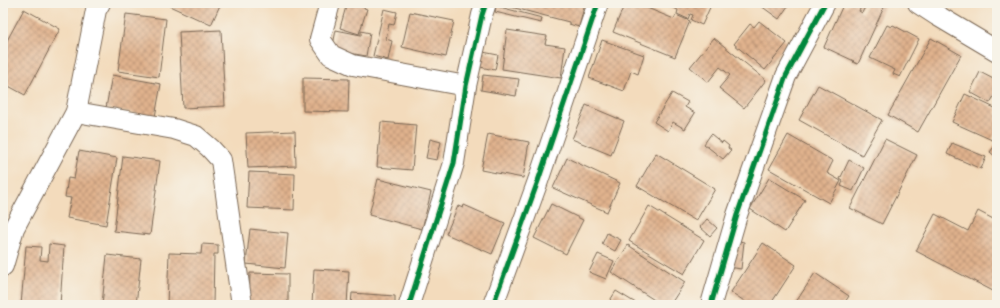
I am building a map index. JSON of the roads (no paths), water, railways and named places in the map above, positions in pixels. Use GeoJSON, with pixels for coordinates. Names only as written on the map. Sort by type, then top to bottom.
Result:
{"type":"FeatureCollection","features":[{"type":"Feature","properties":{"kind":"street"},"geometry":{"type":"LineString","coordinates":[[3,266],[14,228],[76,112],[96,10],[100,3]]}},
{"type":"Feature","properties":{"kind":"street"},"geometry":{"type":"LineString","coordinates":[[330,3],[320,39],[331,55],[353,64],[466,86]]}},
{"type":"Feature","properties":{"kind":"street"},"geometry":{"type":"LineString","coordinates":[[409,305],[454,163],[466,86],[486,3]]}},
{"type":"Feature","properties":{"kind":"street"},"geometry":{"type":"LineString","coordinates":[[493,305],[540,174],[598,3]]}},
{"type":"Feature","properties":{"kind":"street"},"geometry":{"type":"LineString","coordinates":[[712,305],[738,214],[786,76],[825,3]]}},
{"type":"Feature","properties":{"kind":"street"},"geometry":{"type":"LineString","coordinates":[[918,3],[997,51]]}},
{"type":"Feature","properties":{"kind":"street"},"geometry":{"type":"LineString","coordinates":[[76,112],[174,129],[196,136],[210,148],[220,160],[242,305]]}}]}
